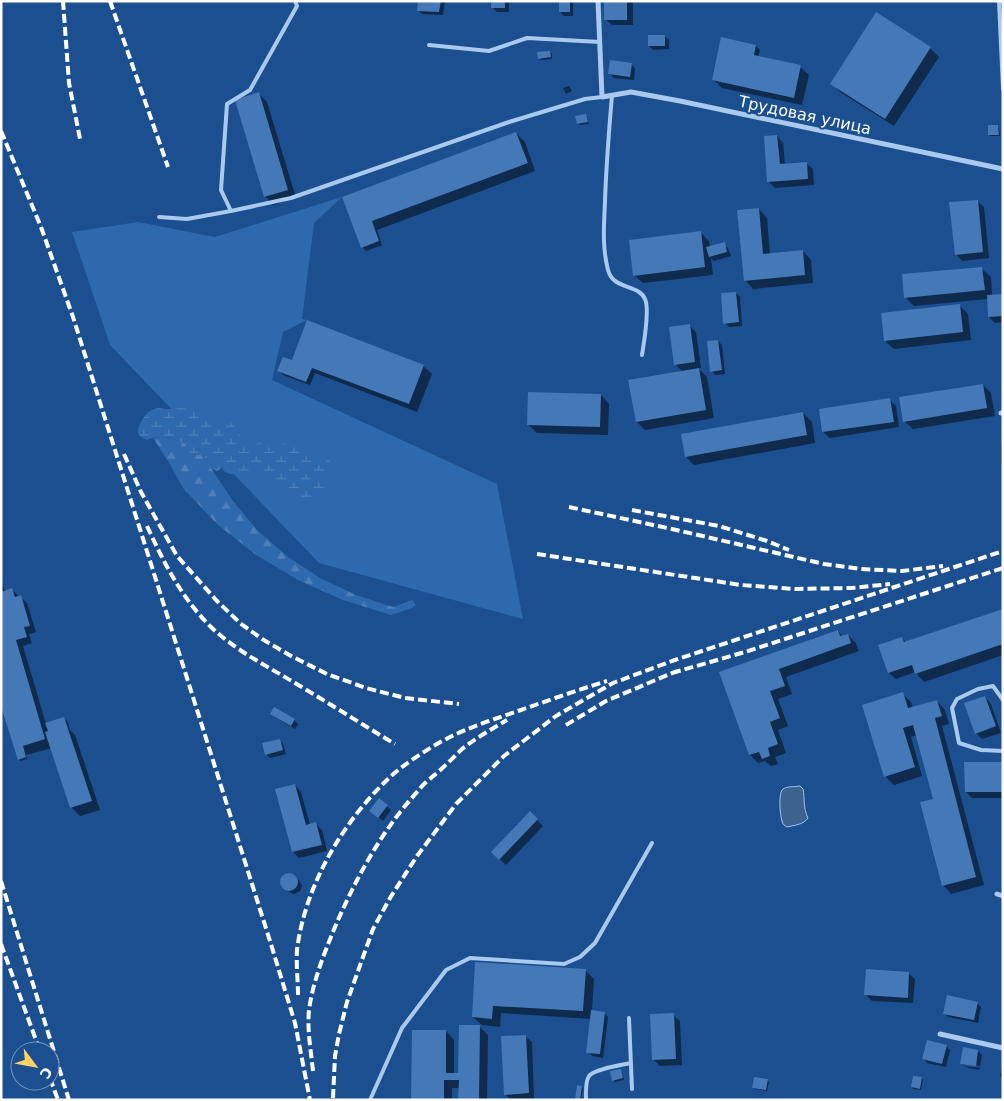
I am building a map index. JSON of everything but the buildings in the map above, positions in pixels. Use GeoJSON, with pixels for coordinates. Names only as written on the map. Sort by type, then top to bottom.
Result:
{"type":"FeatureCollection","features":[{"type":"Feature","properties":{"kind":"street"},"geometry":{"type":"LineString","coordinates":[[598,1],[602,97]]}},
{"type":"Feature","properties":{"kind":"street","name":"Трудовая улица"},"geometry":{"type":"LineString","coordinates":[[602,97],[631,92],[1003,169]]}},
{"type":"Feature","properties":{"kind":"street"},"geometry":{"type":"LineString","coordinates":[[940,1034],[1003,1048]]}},
{"type":"Feature","properties":{"kind":"lane"},"geometry":{"type":"LineString","coordinates":[[230,211],[221,190],[227,104],[250,90],[297,6],[295,1]]}},
{"type":"Feature","properties":{"kind":"lane"},"geometry":{"type":"LineString","coordinates":[[999,1],[1003,89]]}},
{"type":"Feature","properties":{"kind":"lane"},"geometry":{"type":"LineString","coordinates":[[429,45],[489,51],[527,38],[600,42]]}},
{"type":"Feature","properties":{"kind":"lane"},"geometry":{"type":"LineString","coordinates":[[612,95],[606,158],[604,241],[608,272],[622,286],[638,291],[645,297],[648,308],[642,355]]}},
{"type":"Feature","properties":{"kind":"lane"},"geometry":{"type":"LineString","coordinates":[[159,217],[187,219],[291,198],[509,122],[585,99],[602,97]]}},
{"type":"Feature","properties":{"kind":"lane"},"geometry":{"type":"LineString","coordinates":[[1003,700],[993,686],[986,687],[958,699],[952,708],[960,743],[981,750],[1003,751]]}},
{"type":"Feature","properties":{"kind":"lane"},"geometry":{"type":"LineString","coordinates":[[370,1100],[402,1028],[446,970],[470,958],[564,964],[580,957],[594,943],[652,843]]}},
{"type":"Feature","properties":{"kind":"lane"},"geometry":{"type":"LineString","coordinates":[[629,1018],[632,1089]]}},
{"type":"Feature","properties":{"kind":"lane"},"geometry":{"type":"LineString","coordinates":[[586,1100],[586,1086],[589,1076],[594,1072],[631,1063]]}},
{"type":"Feature","properties":{"kind":"green space"},"geometry":{"type":"Polygon","coordinates":[[[342,197],[314,223],[302,319],[307,320],[283,332],[272,380],[497,484],[523,619],[319,563],[110,345],[72,232],[138,222],[215,237],[342,197]]]}},
{"type":"Feature","properties":{"kind":"green space"},"geometry":{"type":"Polygon","coordinates":[[[158,408],[192,409],[212,421],[223,418],[232,424],[244,441],[250,445],[254,446],[259,443],[263,437],[271,446],[295,442],[320,458],[330,459],[322,496],[317,501],[305,504],[293,497],[275,478],[263,472],[251,475],[230,474],[222,468],[217,471],[211,468],[212,462],[201,455],[189,452],[183,442],[177,442],[173,438],[157,437],[147,440],[143,438],[138,433],[140,424],[148,412],[158,408]]]}},
{"type":"Feature","properties":{"kind":"green space"},"geometry":{"type":"Polygon","coordinates":[[[153,438],[173,438],[177,442],[183,442],[195,455],[201,455],[212,462],[211,468],[233,501],[258,531],[288,557],[320,578],[356,595],[393,607],[412,600],[416,605],[391,615],[343,600],[298,580],[256,555],[217,524],[183,488],[153,438]]]}},
{"type":"Feature","properties":{"kind":"shaded area"},"geometry":{"type":"Polygon","coordinates":[[[800,786],[803,789],[808,818],[801,823],[787,827],[783,823],[781,814],[781,791],[787,787],[800,786]]]}},
{"type":"Feature","properties":{"kind":"railway"},"geometry":{"type":"LineString","coordinates":[[63,1],[69,83],[80,139]]}},
{"type":"Feature","properties":{"kind":"railway"},"geometry":{"type":"LineString","coordinates":[[110,1],[168,167]]}},
{"type":"Feature","properties":{"kind":"railway"},"geometry":{"type":"LineString","coordinates":[[1,131],[41,227],[73,317],[295,1023],[310,1100]]}},
{"type":"Feature","properties":{"kind":"railway"},"geometry":{"type":"LineString","coordinates":[[124,454],[141,492],[177,556],[217,601],[240,623],[262,639],[327,674],[366,688],[405,698],[459,704]]}},
{"type":"Feature","properties":{"kind":"railway"},"geometry":{"type":"LineString","coordinates":[[569,507],[824,564],[861,569],[902,571],[943,566]]}},
{"type":"Feature","properties":{"kind":"railway"},"geometry":{"type":"LineString","coordinates":[[632,510],[719,526],[789,550]]}},
{"type":"Feature","properties":{"kind":"railway"},"geometry":{"type":"LineString","coordinates":[[147,526],[167,567],[183,593],[201,617],[222,637],[395,744]]}},
{"type":"Feature","properties":{"kind":"railway"},"geometry":{"type":"LineString","coordinates":[[333,1098],[335,1056],[339,1034],[347,1002],[373,929],[417,856],[456,804],[504,756],[556,716],[613,683],[672,661],[1003,551]]}},
{"type":"Feature","properties":{"kind":"railway"},"geometry":{"type":"LineString","coordinates":[[537,554],[741,585],[795,589],[852,588],[890,584]]}},
{"type":"Feature","properties":{"kind":"railway"},"geometry":{"type":"LineString","coordinates":[[672,673],[745,652],[1003,568]]}},
{"type":"Feature","properties":{"kind":"railway"},"geometry":{"type":"LineString","coordinates":[[566,725],[606,701],[677,671]]}},
{"type":"Feature","properties":{"kind":"railway"},"geometry":{"type":"LineString","coordinates":[[298,995],[297,950],[308,902],[328,857],[371,796],[401,768],[458,733],[607,681]]}},
{"type":"Feature","properties":{"kind":"railway"},"geometry":{"type":"LineString","coordinates":[[313,1071],[309,1018],[313,989],[335,927],[361,873],[381,838],[422,786],[462,749],[507,720]]}},
{"type":"Feature","properties":{"kind":"railway"},"geometry":{"type":"LineString","coordinates":[[1,881],[69,1100]]}},
{"type":"Feature","properties":{"kind":"railway"},"geometry":{"type":"LineString","coordinates":[[1,944],[36,1041]]}},
{"type":"Feature","properties":{"kind":"railway"},"geometry":{"type":"LineString","coordinates":[[55,1091],[58,1100]]}}]}
